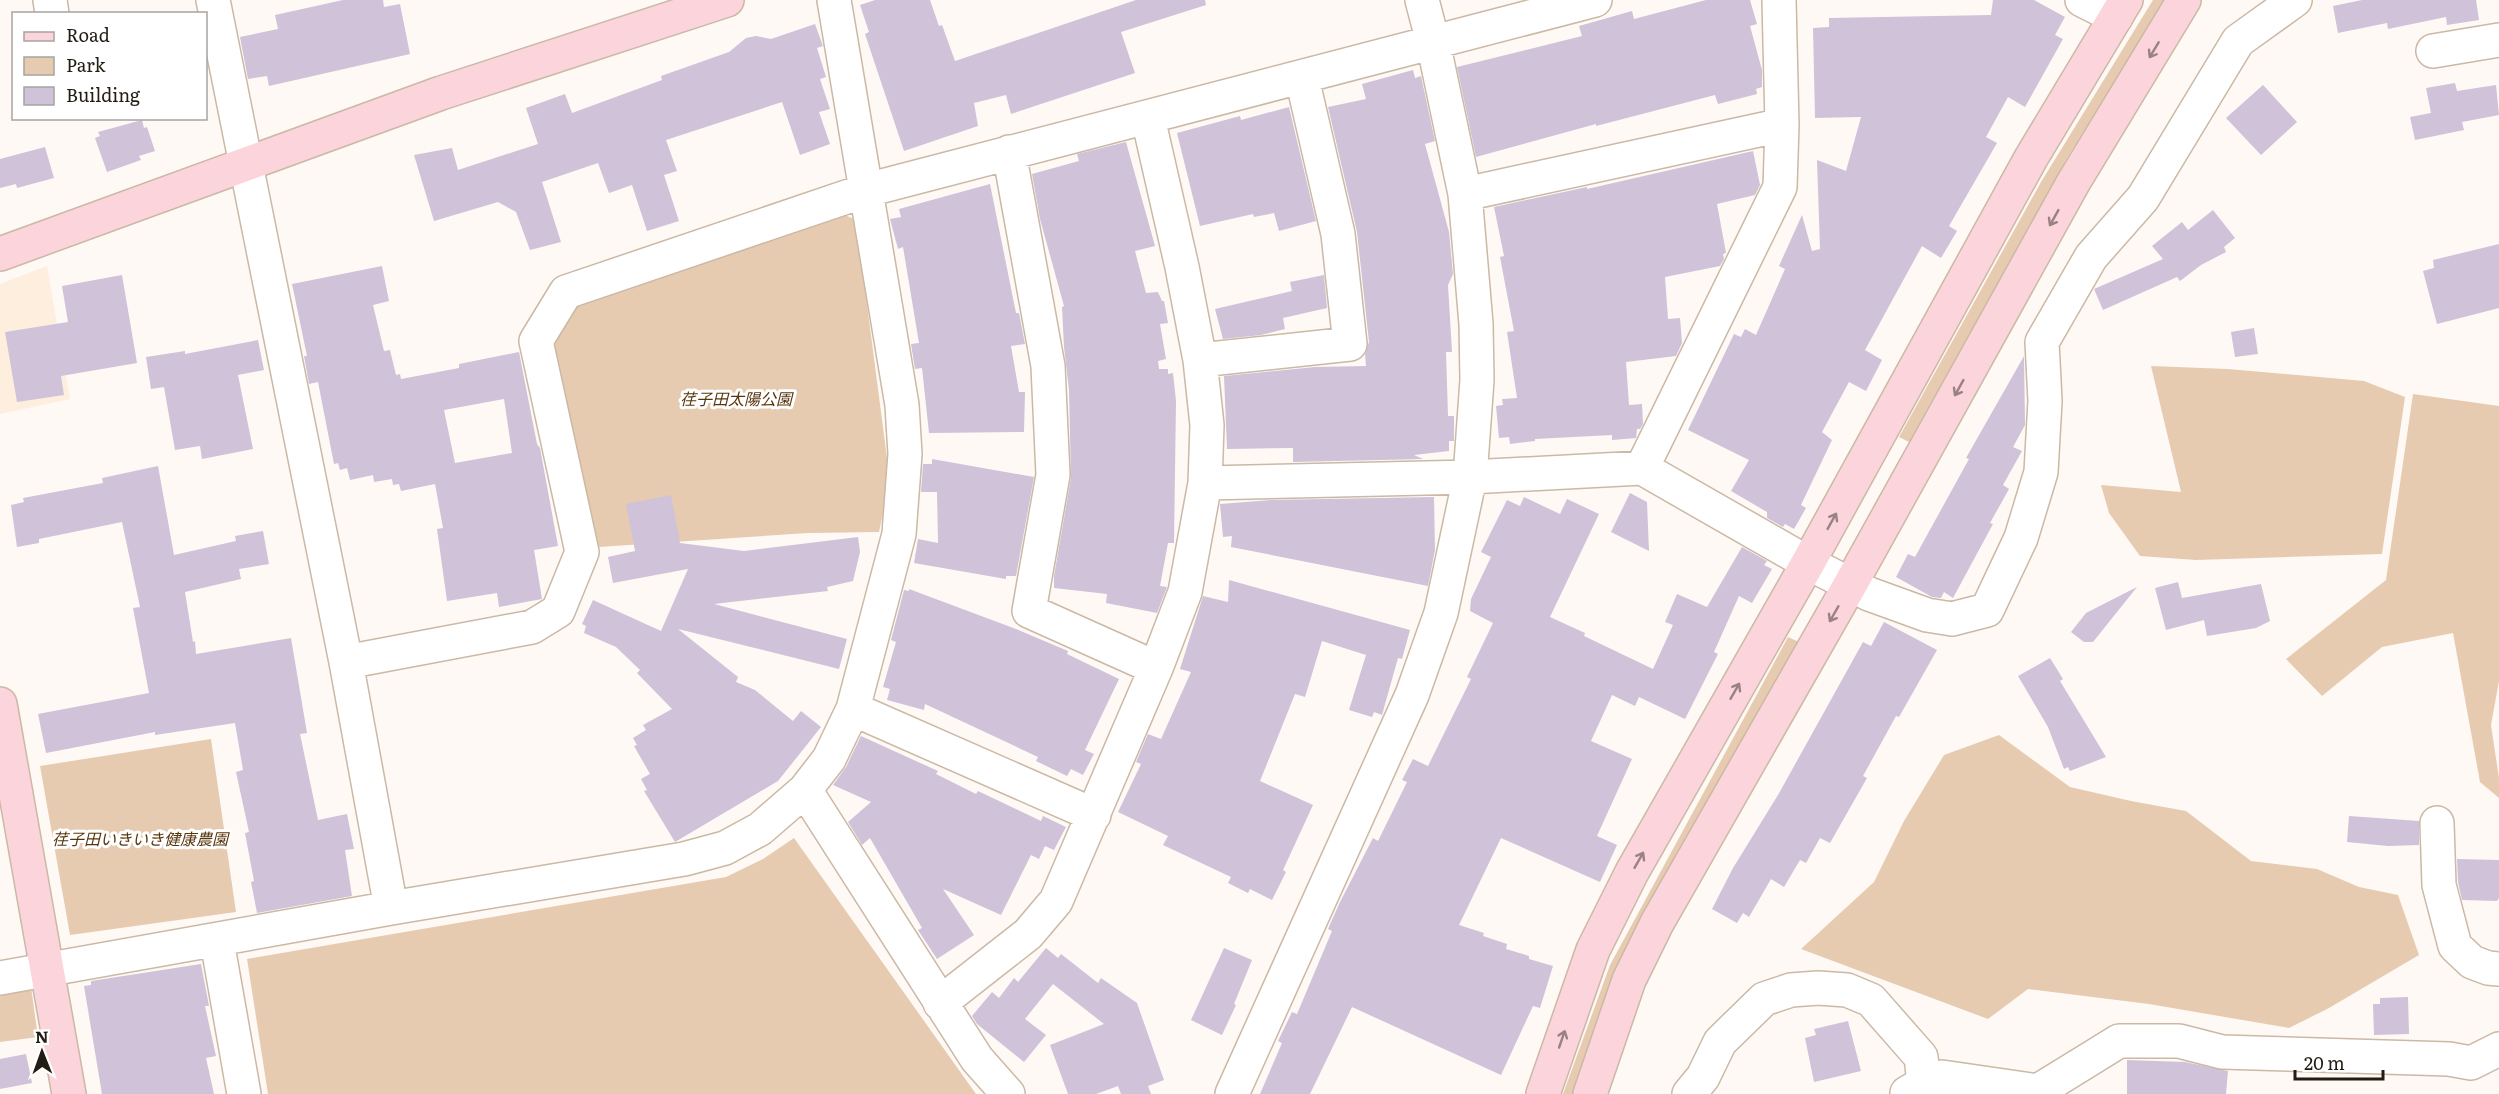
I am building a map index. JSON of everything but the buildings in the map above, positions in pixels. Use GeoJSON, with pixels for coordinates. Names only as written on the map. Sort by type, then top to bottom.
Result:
{"type":"FeatureCollection","features":[{"type":"Feature","properties":{"kind":"street"},"geometry":{"type":"LineString","coordinates":[[213,0],[215,68],[246,164],[346,662],[391,908]]}},
{"type":"Feature","properties":{"kind":"street"},"geometry":{"type":"LineString","coordinates":[[0,254],[246,164],[274,156],[441,93],[727,0]]}},
{"type":"Feature","properties":{"kind":"street"},"geometry":{"type":"LineString","coordinates":[[0,978],[391,908],[684,859],[725,848],[760,829],[805,790],[829,759],[853,709],[898,534],[906,454],[902,405],[834,0]]}},
{"type":"Feature","properties":{"kind":"street"},"geometry":{"type":"LineString","coordinates":[[1232,1094],[1412,695],[1441,613],[1470,477],[1477,380],[1476,324],[1465,194],[1422,0]]}},
{"type":"Feature","properties":{"kind":"street"},"geometry":{"type":"LineString","coordinates":[[346,662],[532,627],[558,611],[582,552],[536,341],[566,292],[867,190],[1595,0]]}},
{"type":"Feature","properties":{"kind":"street"},"geometry":{"type":"LineString","coordinates":[[1642,468],[1780,187],[1782,125],[1779,0]]}},
{"type":"Feature","properties":{"kind":"street"},"geometry":{"type":"LineString","coordinates":[[1543,1094],[1593,950],[1632,872],[1808,563],[2031,159],[2121,9],[2082,0]]}},
{"type":"Feature","properties":{"kind":"street"},"geometry":{"type":"LineString","coordinates":[[1590,1094],[1629,980],[1658,923],[1850,585],[2073,183],[2184,0]]}},
{"type":"Feature","properties":{"kind":"street"},"geometry":{"type":"LineString","coordinates":[[1204,483],[1470,477],[1642,468],[1850,585],[1927,615],[1952,619],[1987,610],[2021,538],[2041,472],[2044,401],[2042,342],[2091,257],[2143,198],[2238,41],[2295,0]]}},
{"type":"Feature","properties":{"kind":"street"},"geometry":{"type":"LineString","coordinates":[[2433,51],[2499,40]]}},
{"type":"Feature","properties":{"kind":"street"},"geometry":{"type":"LineString","coordinates":[[1200,360],[1350,344],[1338,234],[1302,78]]}},
{"type":"Feature","properties":{"kind":"street"},"geometry":{"type":"LineString","coordinates":[[940,1003],[1028,934],[1056,900],[1156,668],[1185,592],[1204,483],[1207,425],[1200,360],[1182,267],[1148,118]]}},
{"type":"Feature","properties":{"kind":"street"},"geometry":{"type":"LineString","coordinates":[[1465,194],[1782,125]]}},
{"type":"Feature","properties":{"kind":"street"},"geometry":{"type":"LineString","coordinates":[[1009,152],[1048,366],[1053,475],[1029,611],[1156,668]]}},
{"type":"Feature","properties":{"kind":"street"},"geometry":{"type":"LineString","coordinates":[[0,704],[69,1094]]}},
{"type":"Feature","properties":{"kind":"street"},"geometry":{"type":"LineString","coordinates":[[853,709],[1094,815]]}},
{"type":"Feature","properties":{"kind":"street"},"geometry":{"type":"LineString","coordinates":[[805,790],[977,1059],[1008,1094]]}},
{"type":"Feature","properties":{"kind":"street"},"geometry":{"type":"LineString","coordinates":[[2437,823],[2439,885],[2455,946],[2472,962],[2499,969]]}},
{"type":"Feature","properties":{"kind":"street"},"geometry":{"type":"LineString","coordinates":[[217,940],[244,1094]]}},
{"type":"Feature","properties":{"kind":"street"},"geometry":{"type":"LineString","coordinates":[[1689,1094],[1703,1077],[1720,1042],[1764,999],[1791,990],[1818,988],[1847,990],[1871,1000],[1921,1057],[1915,1088]]}},
{"type":"Feature","properties":{"kind":"street"},"geometry":{"type":"LineString","coordinates":[[1915,1088],[1941,1077],[2038,1091],[2119,1041],[2179,1041],[2223,1052],[2449,1059],[2471,1063],[2499,1048]]}},
{"type":"Feature","properties":{"kind":"shaded area"},"geometry":{"type":"Polygon","coordinates":[[[47,266],[70,399],[0,414],[0,284],[47,266]]]}},
{"type":"Feature","properties":{"kind":"green space"},"geometry":{"type":"Polygon","coordinates":[[[2153,0],[2165,0],[2067,158],[1909,442],[1899,437],[2041,182],[2153,0]]]}},
{"type":"Feature","properties":{"kind":"green space","name":"荏子田太陽公園"},"geometry":{"type":"Polygon","coordinates":[[[845,215],[856,220],[890,481],[879,532],[808,533],[599,547],[577,448],[552,353],[570,305],[845,215]]]}},
{"type":"Feature","properties":{"kind":"green space"},"geometry":{"type":"Polygon","coordinates":[[[2151,366],[2228,369],[2364,381],[2405,397],[2382,554],[2196,560],[2140,556],[2109,513],[2101,485],[2181,492],[2151,366]]]}},
{"type":"Feature","properties":{"kind":"green space"},"geometry":{"type":"Polygon","coordinates":[[[2413,394],[2499,406],[2499,681],[2491,725],[2499,778],[2499,798],[2480,782],[2453,633],[2382,647],[2322,696],[2286,659],[2386,580],[2413,394]]]}},
{"type":"Feature","properties":{"kind":"green space"},"geometry":{"type":"Polygon","coordinates":[[[1788,637],[1799,642],[1575,1094],[1563,1094],[1610,965],[1788,637]]]}},
{"type":"Feature","properties":{"kind":"green space"},"geometry":{"type":"Polygon","coordinates":[[[1999,735],[2070,787],[2186,811],[2251,861],[2317,869],[2359,887],[2398,895],[2419,955],[2329,1008],[2289,1028],[2149,1004],[2028,989],[1988,1019],[1801,949],[1874,882],[1904,821],[1944,755],[1999,735]]]}},
{"type":"Feature","properties":{"kind":"green space","name":"荏子田いきいき健康農園"},"geometry":{"type":"Polygon","coordinates":[[[211,739],[236,912],[70,935],[40,766],[211,739]]]}},
{"type":"Feature","properties":{"kind":"green space"},"geometry":{"type":"Polygon","coordinates":[[[794,838],[976,1094],[268,1094],[247,959],[726,877],[763,859],[794,838]]]}},
{"type":"Feature","properties":{"kind":"green space"},"geometry":{"type":"Polygon","coordinates":[[[31,987],[38,1037],[0,1042],[0,991],[31,987]]]}}]}
